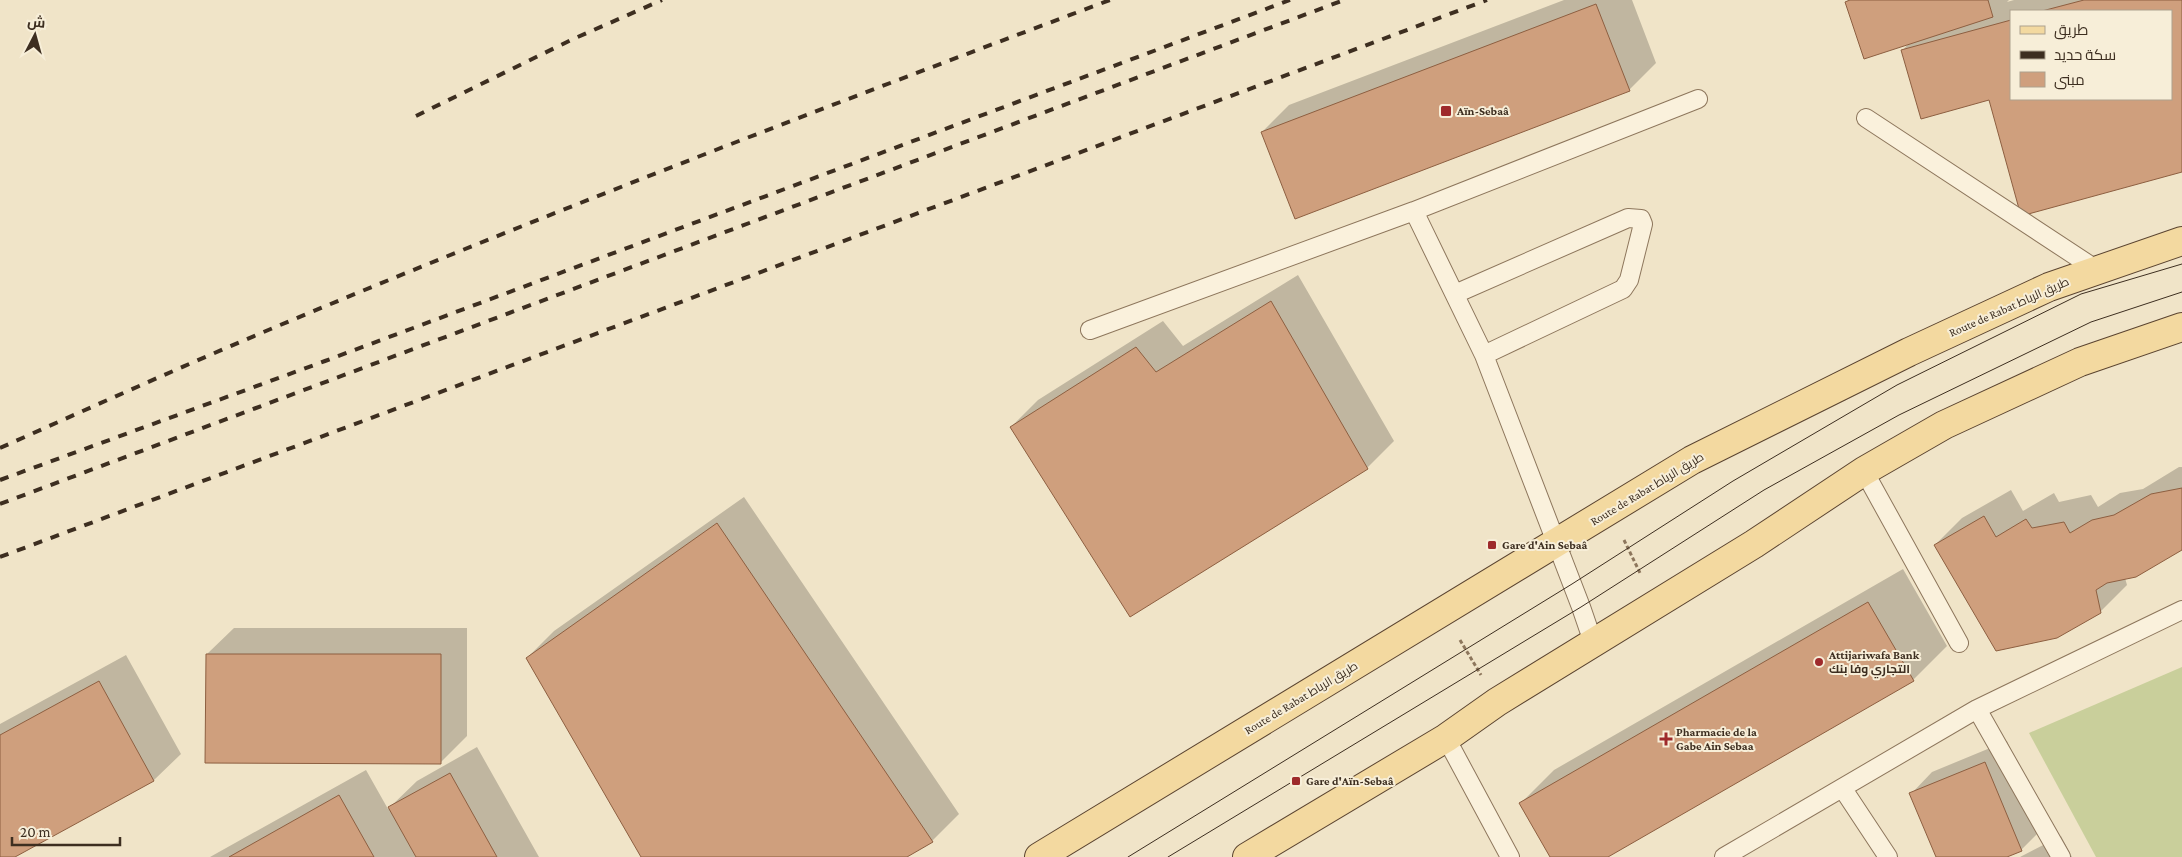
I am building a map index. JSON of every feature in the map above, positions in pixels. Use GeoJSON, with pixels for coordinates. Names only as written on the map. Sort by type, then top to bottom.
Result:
{"type":"FeatureCollection","features":[{"type":"Feature","properties":{"kind":"main road","name":"Route de Rabat طريق الرباط"},"geometry":{"type":"LineString","coordinates":[[1039,857],[1692,460],[1900,356],[2049,287],[2182,241]]}},
{"type":"Feature","properties":{"kind":"main road"},"geometry":{"type":"LineString","coordinates":[[1247,857],[1446,738],[1496,702],[1754,544],[1864,471],[1944,425],[2080,362],[2182,327]]}},
{"type":"Feature","properties":{"kind":"lane"},"geometry":{"type":"LineString","coordinates":[[1090,330],[1414,211],[1698,99]]}},
{"type":"Feature","properties":{"kind":"lane"},"geometry":{"type":"LineString","coordinates":[[1866,118],[2097,270]]}},
{"type":"Feature","properties":{"kind":"lane"},"geometry":{"type":"LineString","coordinates":[[1414,211],[1484,355],[1592,642]]}},
{"type":"Feature","properties":{"kind":"lane"},"geometry":{"type":"LineString","coordinates":[[1455,294],[1628,218],[1642,219],[1641,234],[1628,280],[1623,289],[1484,355]]}},
{"type":"Feature","properties":{"kind":"lane"},"geometry":{"type":"LineString","coordinates":[[1864,471],[1959,643]]}},
{"type":"Feature","properties":{"kind":"lane"},"geometry":{"type":"LineString","coordinates":[[1724,857],[1977,709],[2182,610]]}},
{"type":"Feature","properties":{"kind":"lane"},"geometry":{"type":"LineString","coordinates":[[1977,709],[2061,857]]}},
{"type":"Feature","properties":{"kind":"lane"},"geometry":{"type":"LineString","coordinates":[[1446,738],[1510,857]]}},
{"type":"Feature","properties":{"kind":"lane"},"geometry":{"type":"LineString","coordinates":[[1843,789],[1888,857]]}},
{"type":"Feature","properties":{"kind":"path"},"geometry":{"type":"LineString","coordinates":[[1608,511],[1656,603]]}},
{"type":"Feature","properties":{"kind":"path"},"geometry":{"type":"LineString","coordinates":[[1443,612],[1496,702]]}},
{"type":"Feature","properties":{"kind":"green space"},"geometry":{"type":"Polygon","coordinates":[[[2182,667],[2182,857],[2096,857],[2029,733],[2182,667]]]}},
{"type":"Feature","properties":{"kind":"building"},"geometry":{"type":"Polygon","coordinates":[[[1850,0],[1988,0],[1993,17],[1864,59],[1845,2],[1850,0]]]}},
{"type":"Feature","properties":{"kind":"building"},"geometry":{"type":"Polygon","coordinates":[[[2084,0],[2182,0],[2182,172],[2021,216],[1989,100],[1921,119],[1901,50],[2010,20],[2010,100],[2172,100],[2172,10],[2046,10],[2084,0]]]}},
{"type":"Feature","properties":{"kind":"building"},"geometry":{"type":"Polygon","coordinates":[[[1596,4],[1630,91],[1295,219],[1261,132],[1596,4]]]}},
{"type":"Feature","properties":{"kind":"building"},"geometry":{"type":"Polygon","coordinates":[[[1271,301],[1368,469],[1130,617],[1010,427],[1136,347],[1156,372],[1271,301]]]}},
{"type":"Feature","properties":{"kind":"building"},"geometry":{"type":"Polygon","coordinates":[[[2182,488],[2182,550],[2136,577],[2107,583],[2096,590],[2101,613],[2057,638],[1996,651],[1934,545],[1984,516],[1996,537],[2026,519],[2032,528],[2064,522],[2070,533],[2092,520],[2114,515],[2151,494],[2182,488]]]}},
{"type":"Feature","properties":{"kind":"building"},"geometry":{"type":"Polygon","coordinates":[[[717,523],[933,842],[907,857],[641,857],[526,658],[717,523]]]}},
{"type":"Feature","properties":{"kind":"building"},"geometry":{"type":"Polygon","coordinates":[[[1868,602],[1914,681],[1608,857],[1550,857],[1519,803],[1868,602]]]}},
{"type":"Feature","properties":{"kind":"building"},"geometry":{"type":"Polygon","coordinates":[[[206,654],[441,654],[441,764],[205,763],[206,654]]]}},
{"type":"Feature","properties":{"kind":"building"},"geometry":{"type":"Polygon","coordinates":[[[99,681],[154,781],[15,857],[0,857],[0,735],[99,681]]]}},
{"type":"Feature","properties":{"kind":"building"},"geometry":{"type":"Polygon","coordinates":[[[1985,762],[2022,851],[2007,857],[1936,857],[1909,793],[1985,762]]]}},
{"type":"Feature","properties":{"kind":"building"},"geometry":{"type":"Polygon","coordinates":[[[450,773],[497,857],[416,857],[388,807],[450,773]]]}},
{"type":"Feature","properties":{"kind":"building"},"geometry":{"type":"Polygon","coordinates":[[[339,795],[374,857],[229,857],[339,795]]]}},
{"type":"Feature","properties":{"kind":"tram line"},"geometry":{"type":"LineString","coordinates":[[1128,857],[1572,584],[1733,481],[1897,385],[2081,294],[2182,264]]}},
{"type":"Feature","properties":{"kind":"tram line"},"geometry":{"type":"LineString","coordinates":[[1168,857],[1581,607],[1764,490],[1899,415],[2091,322],[2182,292]]}},
{"type":"Feature","properties":{"kind":"railway"},"geometry":{"type":"LineString","coordinates":[[416,116],[571,40],[662,0]]}},
{"type":"Feature","properties":{"kind":"railway"},"geometry":{"type":"LineString","coordinates":[[0,448],[154,379],[408,272],[808,114],[1110,0]]}},
{"type":"Feature","properties":{"kind":"railway"},"geometry":{"type":"LineString","coordinates":[[0,480],[325,361],[1290,0]]}},
{"type":"Feature","properties":{"kind":"railway"},"geometry":{"type":"LineString","coordinates":[[0,504],[1344,0]]}},
{"type":"Feature","properties":{"kind":"railway"},"geometry":{"type":"LineString","coordinates":[[0,557],[1487,0]]}},
{"type":"Feature","properties":{"kind":"place","name":"Aïn-Sebaâ"},"geometry":{"type":"Point","coordinates":[1446,111]}},
{"type":"Feature","properties":{"kind":"place","name":"Gare d'Ain Sebaâ"},"geometry":{"type":"Point","coordinates":[1492,545]}},
{"type":"Feature","properties":{"kind":"place","name":"Attijariwafa Bank التجاري وفا بنك"},"geometry":{"type":"Point","coordinates":[1819,662]}},
{"type":"Feature","properties":{"kind":"place","name":"Pharmacie de la Gabe Ain Sebaa"},"geometry":{"type":"Point","coordinates":[1666,739]}},
{"type":"Feature","properties":{"kind":"place","name":"Gare d'Aïn-Sebaâ"},"geometry":{"type":"Point","coordinates":[1296,781]}}]}
